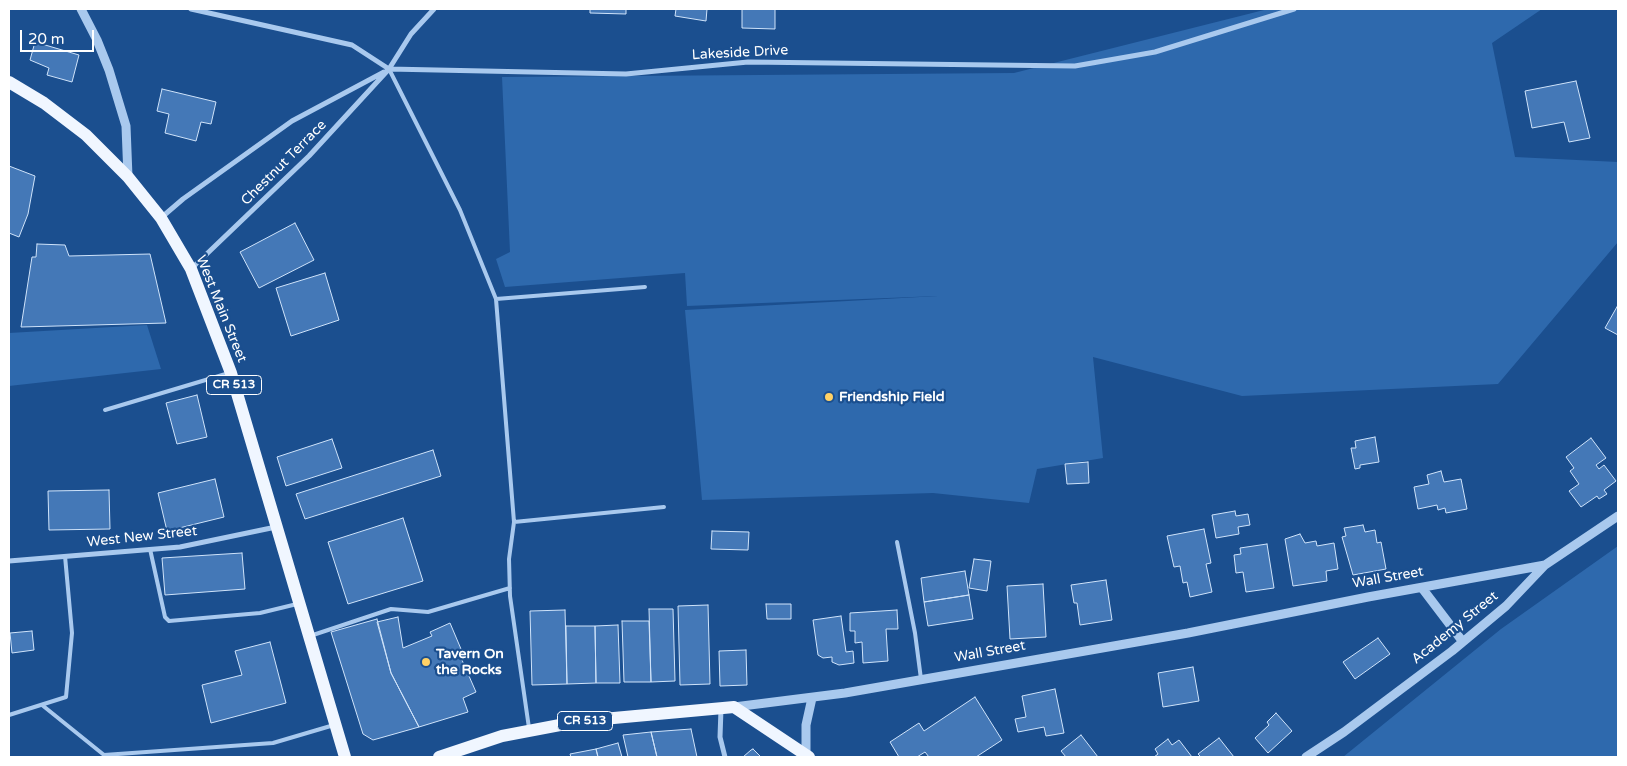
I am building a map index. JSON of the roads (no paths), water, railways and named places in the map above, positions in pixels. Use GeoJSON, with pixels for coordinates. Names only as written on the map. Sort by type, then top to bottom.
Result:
{"type":"FeatureCollection","features":[{"type":"Feature","properties":{"kind":"main road","name":"West Main Street"},"geometry":{"type":"LineString","coordinates":[[9,82],[44,103],[79,130],[128,177],[161,218],[191,269],[231,373],[345,757]]}},
{"type":"Feature","properties":{"kind":"main road","name":"Wall Street"},"geometry":{"type":"LineString","coordinates":[[448,756],[502,736],[581,721],[728,708]]}},
{"type":"Feature","properties":{"kind":"main road"},"geometry":{"type":"LineString","coordinates":[[728,708],[807,756]]}},
{"type":"Feature","properties":{"kind":"street"},"geometry":{"type":"LineString","coordinates":[[81,9],[94,33],[109,70],[126,126],[128,177]]}},
{"type":"Feature","properties":{"kind":"street"},"geometry":{"type":"LineString","coordinates":[[191,9],[352,45],[389,69]]}},
{"type":"Feature","properties":{"kind":"street","name":"Chestnut Terrace"},"geometry":{"type":"LineString","coordinates":[[191,269],[309,156],[389,69],[411,34],[434,9]]}},
{"type":"Feature","properties":{"kind":"street","name":"Lakeside Drive"},"geometry":{"type":"LineString","coordinates":[[389,69],[626,74],[748,62],[820,61],[1076,66],[1155,52],[1294,9]]}},
{"type":"Feature","properties":{"kind":"street","name":"Chestnut Terrace"},"geometry":{"type":"LineString","coordinates":[[161,218],[183,199],[292,121],[389,69]]}},
{"type":"Feature","properties":{"kind":"street","name":"Academy Street"},"geometry":{"type":"LineString","coordinates":[[1306,757],[1344,732],[1463,642],[1506,606],[1546,565],[1618,516]]}},
{"type":"Feature","properties":{"kind":"street","name":"West New Street"},"geometry":{"type":"LineString","coordinates":[[9,561],[180,547],[276,527]]}},
{"type":"Feature","properties":{"kind":"street","name":"Wall Street"},"geometry":{"type":"LineString","coordinates":[[728,708],[812,698],[921,680],[1188,633],[1546,565]]}},
{"type":"Feature","properties":{"kind":"street"},"geometry":{"type":"LineString","coordinates":[[1422,588],[1463,642]]}},
{"type":"Feature","properties":{"kind":"street"},"geometry":{"type":"LineString","coordinates":[[807,756],[806,725],[812,698]]}},
{"type":"Feature","properties":{"kind":"street"},"geometry":{"type":"LineString","coordinates":[[725,757],[720,737],[728,708]]}},
{"type":"Feature","properties":{"kind":"lane"},"geometry":{"type":"LineString","coordinates":[[389,69],[460,210],[496,299],[514,522],[509,559],[510,588],[529,732]]}},
{"type":"Feature","properties":{"kind":"lane"},"geometry":{"type":"LineString","coordinates":[[496,299],[645,287]]}},
{"type":"Feature","properties":{"kind":"lane"},"geometry":{"type":"LineString","coordinates":[[105,410],[231,373]]}},
{"type":"Feature","properties":{"kind":"lane"},"geometry":{"type":"LineString","coordinates":[[514,522],[664,507]]}},
{"type":"Feature","properties":{"kind":"lane"},"geometry":{"type":"LineString","coordinates":[[897,542],[915,633],[921,680]]}},
{"type":"Feature","properties":{"kind":"lane"},"geometry":{"type":"LineString","coordinates":[[150,548],[164,617],[170,621],[260,613],[300,604]]}},
{"type":"Feature","properties":{"kind":"lane"},"geometry":{"type":"LineString","coordinates":[[9,715],[66,698],[72,633],[65,556]]}},
{"type":"Feature","properties":{"kind":"lane"},"geometry":{"type":"LineString","coordinates":[[309,636],[391,609],[428,612],[510,588]]}},
{"type":"Feature","properties":{"kind":"lane"},"geometry":{"type":"LineString","coordinates":[[42,705],[104,755],[273,743],[334,725]]}},
{"type":"Feature","properties":{"kind":"place","name":"Friendship Field"},"geometry":{"type":"Point","coordinates":[829,397]}},
{"type":"Feature","properties":{"kind":"place","name":"Tavern On the Rocks"},"geometry":{"type":"Point","coordinates":[426,662]}}]}
